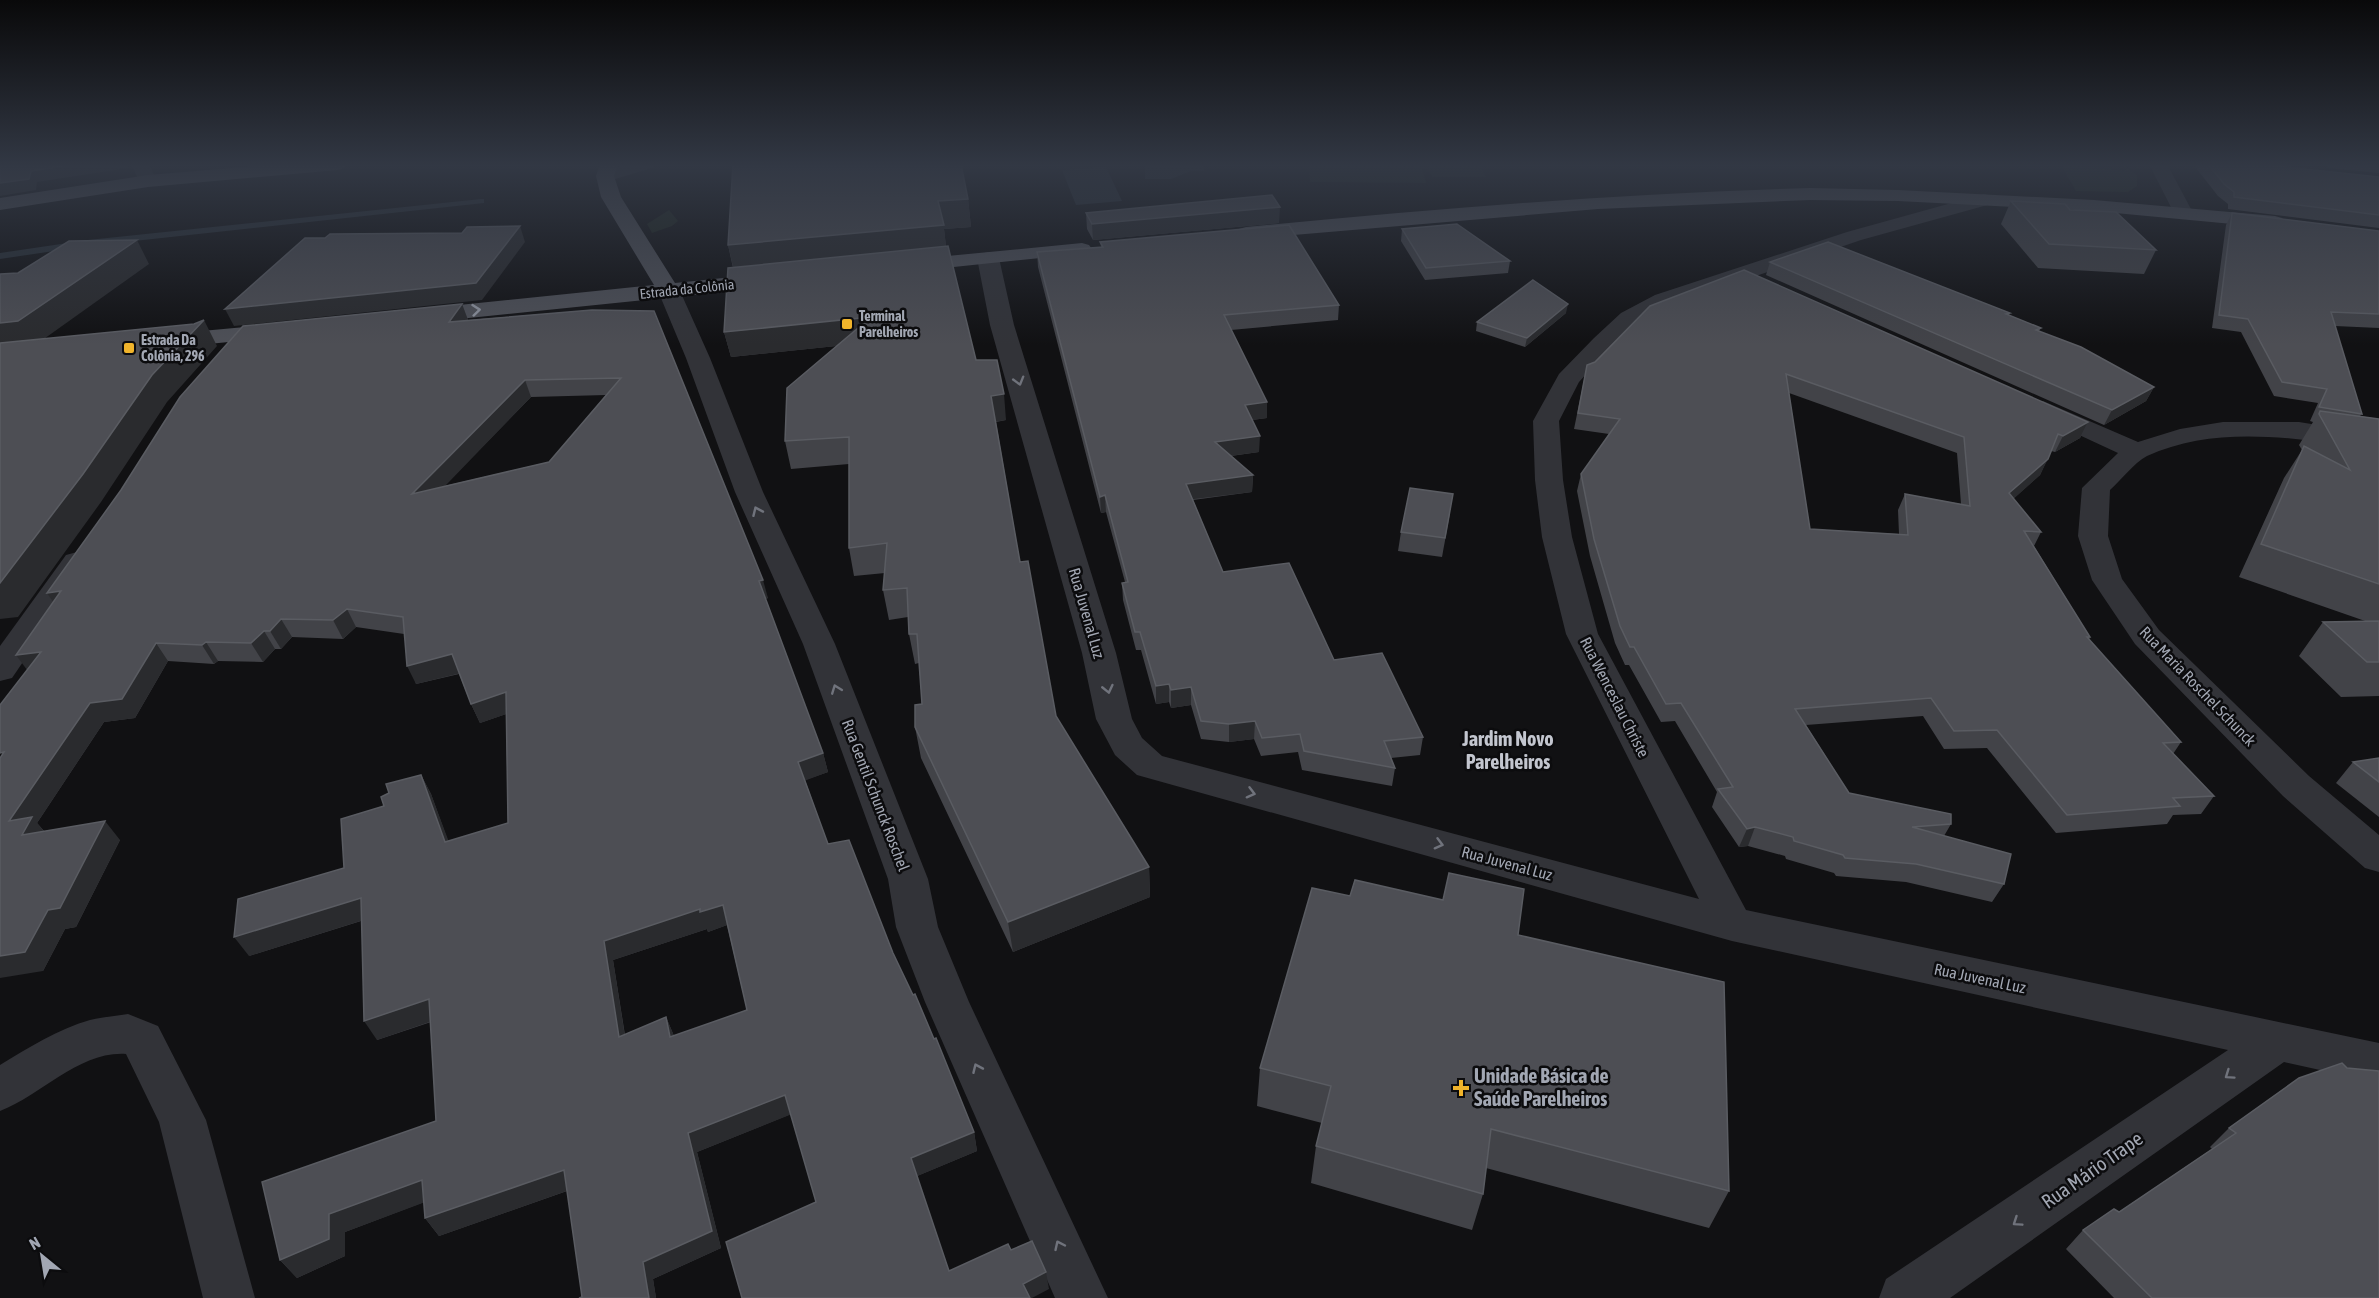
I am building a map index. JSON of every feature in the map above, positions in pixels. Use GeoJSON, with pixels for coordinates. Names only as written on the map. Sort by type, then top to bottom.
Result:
{"type":"FeatureCollection","features":[{"type":"Feature","properties":{"kind":"main road"},"geometry":{"type":"LineString","coordinates":[[628,225],[669,291]]}},
{"type":"Feature","properties":{"kind":"main road"},"geometry":{"type":"LineString","coordinates":[[1225,235],[1344,225]]}},
{"type":"Feature","properties":{"kind":"main road"},"geometry":{"type":"LineString","coordinates":[[890,268],[989,265],[1106,247]]}},
{"type":"Feature","properties":{"kind":"main road","name":"Estrada da Colônia"},"geometry":{"type":"LineString","coordinates":[[398,318],[794,278]]}},
{"type":"Feature","properties":{"kind":"main road"},"geometry":{"type":"LineString","coordinates":[[145,343],[297,329]]}},
{"type":"Feature","properties":{"kind":"street","name":"Rua Wenceslau Christe"},"geometry":{"type":"LineString","coordinates":[[1732,924],[1582,634],[1557,537],[1549,480],[1546,421],[1568,379],[1629,318],[1662,300],[1854,236],[1895,225]]}},
{"type":"Feature","properties":{"kind":"street","name":"Rua Juvenal Luz"},"geometry":{"type":"LineString","coordinates":[[989,265],[1002,325],[1100,653],[1114,719],[1128,746],[1150,766],[1732,924],[2379,1063]]}},
{"type":"Feature","properties":{"kind":"street"},"geometry":{"type":"LineString","coordinates":[[1740,274],[1772,288]]}},
{"type":"Feature","properties":{"kind":"street","name":"Rua Gentil Schunck Roschel"},"geometry":{"type":"LineString","coordinates":[[669,291],[749,492],[819,644],[908,879],[917,927],[947,1002],[1083,1298]]}},
{"type":"Feature","properties":{"kind":"street"},"geometry":{"type":"LineString","coordinates":[[219,360],[242,334]]}},
{"type":"Feature","properties":{"kind":"street"},"geometry":{"type":"LineString","coordinates":[[2018,398],[2136,451]]}},
{"type":"Feature","properties":{"kind":"street","name":"Rua Maria Roschel Schunck"},"geometry":{"type":"LineString","coordinates":[[2379,443],[2299,430],[2223,430],[2180,437],[2136,451],[2096,488],[2093,536],[2107,579],[2147,637],[2296,786],[2379,857]]}},
{"type":"Feature","properties":{"kind":"street"},"geometry":{"type":"LineString","coordinates":[[0,670],[95,536]]}},
{"type":"Feature","properties":{"kind":"street"},"geometry":{"type":"LineString","coordinates":[[9,1084],[53,1058],[90,1040],[129,1033],[142,1041],[182,1120],[229,1298]]}},
{"type":"Feature","properties":{"kind":"street","name":"Rua Mário Trape"},"geometry":{"type":"LineString","coordinates":[[1905,1298],[2277,1042]]}},
{"type":"Feature","properties":{"kind":"shaded area"},"geometry":{"type":"Polygon","coordinates":[[[647,225],[674,225],[672,226],[652,233],[647,225]]]}},
{"type":"Feature","properties":{"kind":"building"},"geometry":{"type":"Polygon","coordinates":[[[729,225],[944,225],[728,245],[729,225]]]}},
{"type":"Feature","properties":{"kind":"building"},"geometry":{"type":"Polygon","coordinates":[[[1289,225],[1339,305],[1224,315],[1267,402],[1245,405],[1260,436],[1215,442],[1253,475],[1186,484],[1223,572],[1289,563],[1334,660],[1382,653],[1423,737],[1384,741],[1395,768],[1304,751],[1300,734],[1262,738],[1255,721],[1229,724],[1201,721],[1191,687],[1171,690],[1169,684],[1156,686],[1140,632],[1135,632],[1122,583],[1128,582],[1105,495],[1100,497],[1037,252],[1103,247],[1100,242],[1289,225]]]}},
{"type":"Feature","properties":{"kind":"building"},"geometry":{"type":"Polygon","coordinates":[[[1458,225],[1510,261],[1426,268],[1402,229],[1458,225]]]}},
{"type":"Feature","properties":{"kind":"building"},"geometry":{"type":"Polygon","coordinates":[[[2032,225],[2129,225],[2156,250],[2049,244],[2032,225]]]}},
{"type":"Feature","properties":{"kind":"building"},"geometry":{"type":"Polygon","coordinates":[[[2231,225],[2327,225],[2379,231],[2379,314],[2331,312],[2362,414],[2319,407],[2327,389],[2282,382],[2248,319],[2219,315],[2231,225]]]}},
{"type":"Feature","properties":{"kind":"building"},"geometry":{"type":"Polygon","coordinates":[[[520,226],[476,283],[225,309],[305,238],[325,238],[330,234],[462,233],[467,227],[520,226]]]}},
{"type":"Feature","properties":{"kind":"building"},"geometry":{"type":"Polygon","coordinates":[[[137,240],[18,321],[0,323],[0,274],[18,273],[69,241],[137,240]]]}},
{"type":"Feature","properties":{"kind":"building"},"geometry":{"type":"Polygon","coordinates":[[[1828,242],[2010,313],[2006,314],[2041,328],[2036,330],[2081,347],[2154,387],[2112,410],[1770,262],[1828,242]]]}},
{"type":"Feature","properties":{"kind":"building"},"geometry":{"type":"Polygon","coordinates":[[[948,246],[976,360],[997,360],[1004,394],[991,396],[1020,562],[1028,561],[1056,716],[1149,867],[1008,922],[915,727],[915,705],[922,704],[917,634],[909,634],[907,588],[883,590],[887,543],[849,548],[849,437],[785,441],[787,388],[871,317],[724,332],[728,268],[948,246]]]}},
{"type":"Feature","properties":{"kind":"building"},"geometry":{"type":"Polygon","coordinates":[[[1744,270],[2088,422],[2063,436],[2058,434],[2048,459],[2009,493],[2041,532],[2024,531],[2090,637],[2087,637],[2181,742],[2163,743],[2214,796],[2173,798],[2180,806],[2067,815],[1997,730],[1954,731],[1931,698],[1795,709],[1849,793],[1951,814],[1951,824],[1912,827],[2011,854],[2004,884],[1916,864],[1845,858],[1843,855],[1794,841],[1793,837],[1755,827],[1747,829],[1718,789],[1733,787],[1681,703],[1666,704],[1634,647],[1630,647],[1620,626],[1594,539],[1581,474],[1620,419],[1578,413],[1587,365],[1595,362],[1650,306],[1744,270]],[[1786,374],[1810,529],[1908,535],[1905,494],[1970,506],[1964,437],[1786,374]]]}},
{"type":"Feature","properties":{"kind":"building"},"geometry":{"type":"Polygon","coordinates":[[[1533,280],[1568,304],[1527,338],[1477,322],[1533,280]]]}},
{"type":"Feature","properties":{"kind":"building"},"geometry":{"type":"Polygon","coordinates":[[[462,304],[449,322],[592,310],[654,311],[763,580],[759,581],[823,753],[798,762],[828,844],[849,840],[893,953],[913,995],[915,994],[934,1039],[936,1038],[974,1132],[911,1158],[949,1271],[1008,1244],[1011,1250],[1032,1241],[1046,1272],[1023,1284],[1030,1298],[742,1298],[726,1242],[816,1202],[785,1095],[688,1133],[712,1231],[643,1262],[649,1298],[579,1298],[582,1297],[564,1170],[425,1218],[422,1180],[329,1214],[329,1239],[280,1260],[262,1182],[436,1121],[429,999],[364,1021],[361,898],[234,937],[238,899],[344,868],[341,819],[384,806],[381,797],[389,793],[386,784],[421,775],[445,842],[508,823],[506,692],[471,704],[452,654],[407,666],[403,617],[347,609],[333,620],[281,619],[270,631],[264,631],[251,643],[206,642],[202,645],[156,643],[122,699],[90,703],[9,821],[32,817],[22,835],[105,821],[60,908],[48,910],[25,952],[0,956],[0,758],[4,752],[0,753],[0,705],[41,652],[16,655],[61,591],[47,593],[121,490],[180,397],[243,326],[462,304]],[[621,378],[525,380],[412,494],[549,462],[621,378]],[[723,905],[700,912],[700,909],[604,941],[619,1037],[666,1017],[670,1037],[747,1010],[723,905]]]}},
{"type":"Feature","properties":{"kind":"building"},"geometry":{"type":"Polygon","coordinates":[[[204,320],[152,375],[83,474],[0,583],[0,343],[194,324],[204,320]]]}},
{"type":"Feature","properties":{"kind":"building"},"geometry":{"type":"Polygon","coordinates":[[[2320,411],[2379,419],[2379,584],[2261,544],[2304,446],[2350,470],[2319,414],[2320,411]]]}},
{"type":"Feature","properties":{"kind":"building"},"geometry":{"type":"Polygon","coordinates":[[[1410,488],[1453,494],[1445,538],[1401,532],[1410,488]]]}},
{"type":"Feature","properties":{"kind":"building"},"geometry":{"type":"Polygon","coordinates":[[[2379,621],[2379,662],[2367,662],[2323,622],[2379,621]]]}},
{"type":"Feature","properties":{"kind":"building"},"geometry":{"type":"Polygon","coordinates":[[[2379,758],[2379,782],[2353,762],[2379,758]]]}},
{"type":"Feature","properties":{"kind":"building"},"geometry":{"type":"Polygon","coordinates":[[[1449,873],[1524,889],[1518,935],[1724,982],[1729,1191],[1491,1129],[1483,1194],[1316,1146],[1331,1086],[1260,1068],[1312,888],[1350,896],[1355,880],[1443,900],[1449,873]]]}},
{"type":"Feature","properties":{"kind":"building"},"geometry":{"type":"Polygon","coordinates":[[[2342,1063],[2347,1068],[2379,1071],[2379,1298],[2152,1298],[2083,1230],[2114,1209],[2119,1212],[2236,1133],[2229,1128],[2299,1078],[2342,1063]]]}},
{"type":"Feature","properties":{"kind":"waterway"},"geometry":{"type":"LineString","coordinates":[[0,256],[88,243],[260,225]]}},
{"type":"Feature","properties":{"kind":"place","name":"Terminal Parelheiros"},"geometry":{"type":"Point","coordinates":[847,324]}},
{"type":"Feature","properties":{"kind":"place","name":"Estrada Da Colônia, 296"},"geometry":{"type":"Point","coordinates":[129,348]}},
{"type":"Feature","properties":{"kind":"place","name":"Unidade Básica de Saúde Parelheiros"},"geometry":{"type":"Point","coordinates":[1461,1088]}},
{"type":"Feature","properties":{"kind":"district","name":"Jardim Novo Parelheiros"},"geometry":{"type":"Point","coordinates":[1508,750]}}]}
